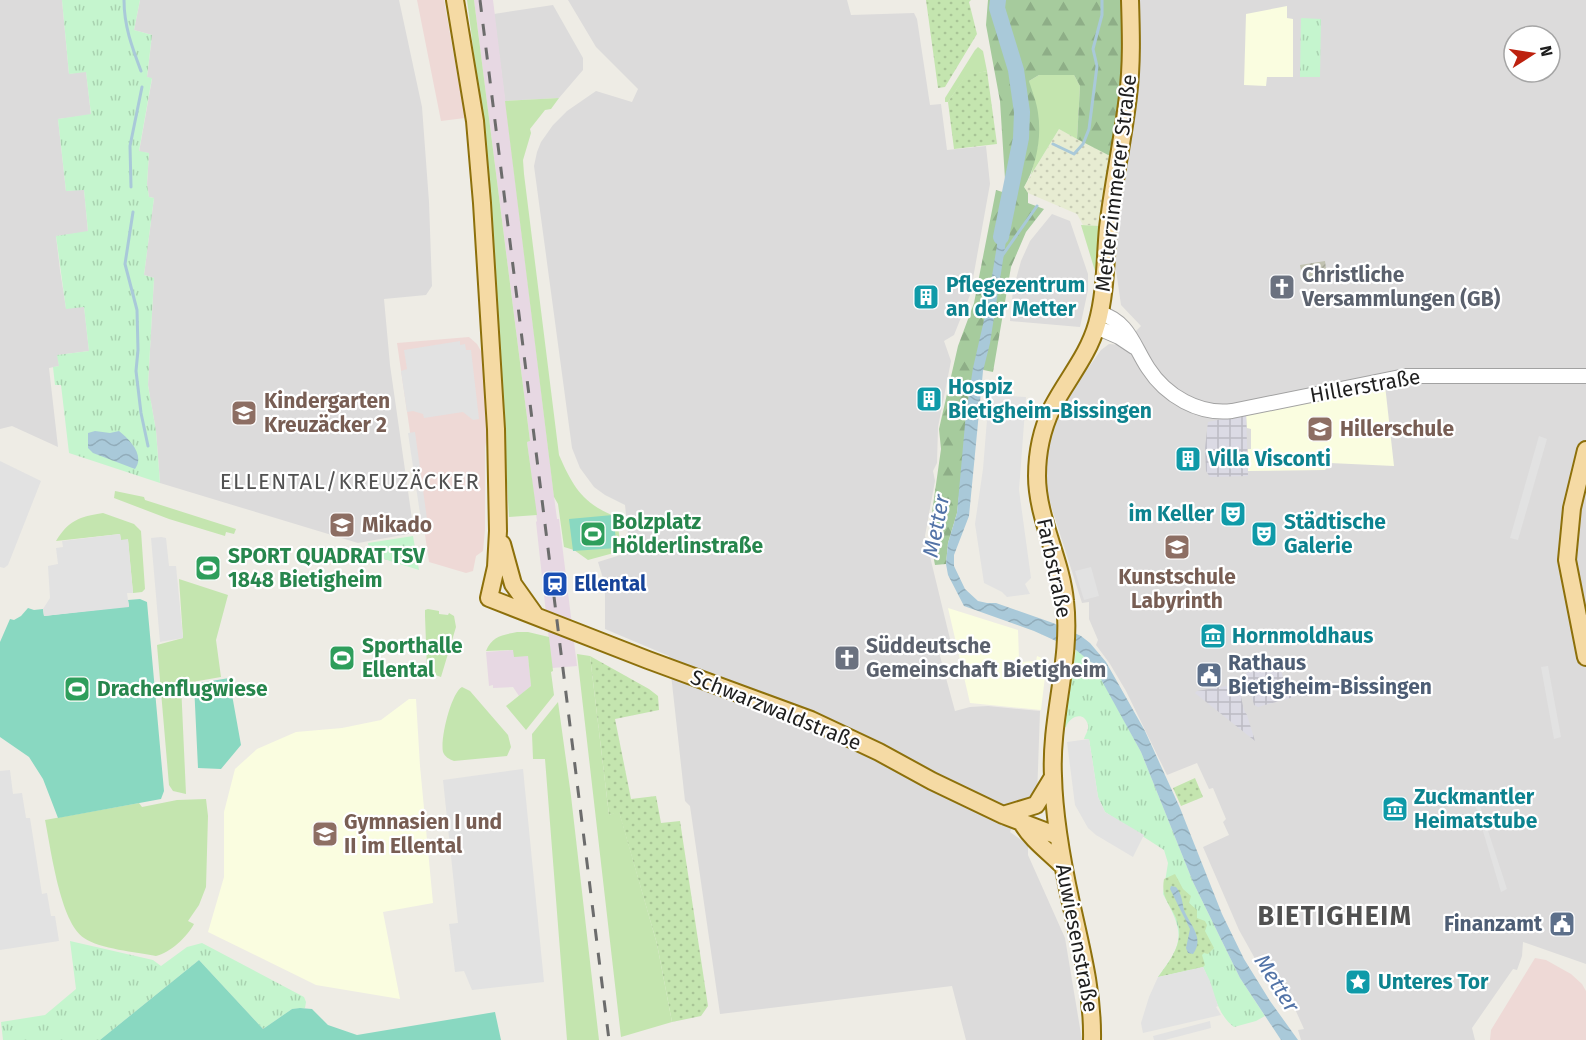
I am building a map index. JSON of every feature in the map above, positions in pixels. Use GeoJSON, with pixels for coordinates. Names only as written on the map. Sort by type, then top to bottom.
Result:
{"type":"FeatureCollection","features":[{"type":"Feature","properties":{"kind":"main road"},"geometry":{"type":"LineString","coordinates":[[455,0],[472,98],[482,203],[496,429],[498,531],[513,584],[535,616]]}},
{"type":"Feature","properties":{"kind":"main road","name":"Metterzimmerer Straße"},"geometry":{"type":"LineString","coordinates":[[1098,320],[1106,266],[1108,228],[1128,95],[1132,38],[1130,0]]}},
{"type":"Feature","properties":{"kind":"main road","name":"Farbstraße"},"geometry":{"type":"LineString","coordinates":[[1058,836],[1053,777],[1053,741],[1067,622],[1063,586],[1040,500],[1037,478],[1039,452],[1052,408],[1080,363],[1098,320]]}},
{"type":"Feature","properties":{"kind":"main road"},"geometry":{"type":"LineString","coordinates":[[1586,450],[1572,508],[1567,560],[1586,657]]}},
{"type":"Feature","properties":{"kind":"main road","name":"Schwarzwaldstraße"},"geometry":{"type":"LineString","coordinates":[[498,531],[496,567],[489,598],[826,727],[1003,815],[1058,836]]}},
{"type":"Feature","properties":{"kind":"main road"},"geometry":{"type":"LineString","coordinates":[[1003,815],[1036,805],[1053,777]]}},
{"type":"Feature","properties":{"kind":"main road"},"geometry":{"type":"LineString","coordinates":[[1022,823],[1031,838],[1063,866]]}},
{"type":"Feature","properties":{"kind":"main road","name":"Auwiesenstraße"},"geometry":{"type":"LineString","coordinates":[[1058,836],[1087,976],[1093,1024],[1092,1040]]}},
{"type":"Feature","properties":{"kind":"street","name":"Hillerstraße"},"geometry":{"type":"LineString","coordinates":[[1098,320],[1136,348],[1150,371],[1164,387],[1196,408],[1218,413],[1405,376],[1582,372]]}},
{"type":"Feature","properties":{"kind":"shaded area"},"geometry":{"type":"Polygon","coordinates":[[[0,0],[62,0],[69,74],[86,71],[91,115],[58,119],[66,191],[84,189],[88,232],[56,236],[60,270],[66,308],[84,306],[89,351],[58,355],[59,366],[49,368],[58,447],[12,426],[0,429],[0,0]]]}},
{"type":"Feature","properties":{"kind":"shaded area"},"geometry":{"type":"Polygon","coordinates":[[[140,0],[399,0],[422,107],[432,286],[426,295],[384,299],[390,365],[414,533],[358,543],[160,483],[156,431],[148,385],[154,278],[144,275],[154,198],[149,197],[147,184],[149,153],[139,152],[152,79],[147,77],[152,35],[134,30],[140,0]]]}},
{"type":"Feature","properties":{"kind":"shaded area"},"geometry":{"type":"Polygon","coordinates":[[[417,0],[444,0],[465,118],[441,121],[417,0]]]}},
{"type":"Feature","properties":{"kind":"shaded area"},"geometry":{"type":"Polygon","coordinates":[[[474,0],[493,0],[577,666],[552,668],[527,442],[530,441],[474,0]]]}},
{"type":"Feature","properties":{"kind":"shaded area"},"geometry":{"type":"Polygon","coordinates":[[[568,0],[847,0],[851,15],[914,13],[917,19],[930,105],[941,104],[947,150],[986,146],[990,184],[970,295],[954,335],[944,341],[951,361],[938,427],[937,463],[933,471],[935,481],[925,536],[951,643],[937,645],[955,711],[988,706],[1040,711],[1037,797],[1023,806],[1010,832],[1028,845],[1028,855],[1065,938],[1082,1040],[966,1040],[952,986],[720,1014],[690,806],[685,801],[669,656],[605,629],[605,585],[598,562],[630,552],[625,505],[594,487],[580,468],[572,448],[534,166],[541,142],[567,111],[596,91],[632,102],[638,89],[596,47],[568,0]]]}},
{"type":"Feature","properties":{"kind":"shaded area"},"geometry":{"type":"Polygon","coordinates":[[[1137,0],[1586,0],[1586,964],[1523,942],[1522,956],[1517,970],[1513,969],[1472,1028],[1475,1040],[1301,1040],[1298,1030],[1304,1029],[1286,989],[1278,990],[1258,964],[1239,930],[1203,847],[1229,835],[1223,822],[1226,819],[1213,788],[1209,789],[1197,763],[1167,775],[1126,691],[1096,645],[1098,640],[1089,619],[1089,602],[1082,603],[1052,509],[1047,489],[1046,467],[1049,439],[1061,406],[1101,350],[1109,344],[1122,345],[1141,326],[1121,305],[1115,263],[1117,215],[1124,162],[1134,119],[1139,45],[1137,0]]]}},
{"type":"Feature","properties":{"kind":"shaded area"},"geometry":{"type":"Polygon","coordinates":[[[553,5],[583,58],[583,70],[559,98],[505,101],[494,14],[553,5]]]}},
{"type":"Feature","properties":{"kind":"shaded area"},"geometry":{"type":"Polygon","coordinates":[[[1287,6],[1287,18],[1293,19],[1293,77],[1267,77],[1266,86],[1244,85],[1246,14],[1287,6]]]}},
{"type":"Feature","properties":{"kind":"shaded area"},"geometry":{"type":"Polygon","coordinates":[[[1059,129],[1114,158],[1101,226],[1083,225],[1077,214],[1028,193],[1024,187],[1059,129]]]}},
{"type":"Feature","properties":{"kind":"shaded area"},"geometry":{"type":"Polygon","coordinates":[[[1052,214],[1070,221],[1088,274],[1088,290],[1080,327],[1010,321],[1013,290],[1021,261],[1030,241],[1052,214]]]}},
{"type":"Feature","properties":{"kind":"shaded area"},"geometry":{"type":"Polygon","coordinates":[[[1325,261],[1327,276],[1303,281],[1300,265],[1325,261]]]}},
{"type":"Feature","properties":{"kind":"shaded area"},"geometry":{"type":"Polygon","coordinates":[[[469,337],[482,353],[487,436],[483,551],[476,556],[473,571],[466,573],[429,562],[397,343],[469,337]]]}},
{"type":"Feature","properties":{"kind":"shaded area"},"geometry":{"type":"Polygon","coordinates":[[[460,341],[460,345],[465,344],[466,350],[471,350],[479,419],[473,420],[463,412],[424,418],[423,414],[407,412],[401,371],[407,369],[404,350],[460,341]]]}},
{"type":"Feature","properties":{"kind":"shaded area","name":"Hillerschule"},"geometry":{"type":"Polygon","coordinates":[[[1385,385],[1394,466],[1330,463],[1325,470],[1248,471],[1251,429],[1247,428],[1246,414],[1385,385]]]}},
{"type":"Feature","properties":{"kind":"shaded area"},"geometry":{"type":"Polygon","coordinates":[[[989,395],[1026,397],[1019,490],[1031,578],[1025,584],[1030,594],[1007,597],[984,583],[975,524],[983,469],[989,395]]]}},
{"type":"Feature","properties":{"kind":"shaded area"},"geometry":{"type":"Polygon","coordinates":[[[1246,414],[1248,476],[1210,477],[1206,471],[1205,448],[1208,422],[1246,414]]]}},
{"type":"Feature","properties":{"kind":"shaded area"},"geometry":{"type":"Polygon","coordinates":[[[415,432],[428,526],[422,527],[408,433],[415,432]]]}},
{"type":"Feature","properties":{"kind":"shaded area"},"geometry":{"type":"Polygon","coordinates":[[[1539,436],[1547,439],[1518,540],[1510,538],[1539,436]]]}},
{"type":"Feature","properties":{"kind":"shaded area"},"geometry":{"type":"Polygon","coordinates":[[[0,461],[41,481],[8,565],[4,568],[0,567],[0,461]]]}},
{"type":"Feature","properties":{"kind":"shaded area"},"geometry":{"type":"Polygon","coordinates":[[[120,534],[121,540],[128,539],[133,593],[127,593],[129,607],[44,616],[43,609],[50,598],[48,566],[58,564],[56,548],[63,547],[62,541],[120,534]]]}},
{"type":"Feature","properties":{"kind":"shaded area"},"geometry":{"type":"Polygon","coordinates":[[[151,538],[166,538],[169,566],[176,566],[183,638],[160,642],[151,538]]]}},
{"type":"Feature","properties":{"kind":"shaded area"},"geometry":{"type":"Polygon","coordinates":[[[1091,567],[1099,596],[1084,600],[1075,571],[1091,567]]]}},
{"type":"Feature","properties":{"kind":"shaded area"},"geometry":{"type":"Polygon","coordinates":[[[948,608],[1018,630],[1021,662],[1036,661],[1037,656],[1047,660],[1041,710],[970,703],[948,608]]]}},
{"type":"Feature","properties":{"kind":"shaded area"},"geometry":{"type":"Polygon","coordinates":[[[514,650],[528,656],[531,686],[519,696],[513,687],[493,688],[493,685],[489,686],[486,652],[514,650]]]}},
{"type":"Feature","properties":{"kind":"shaded area"},"geometry":{"type":"Polygon","coordinates":[[[1290,662],[1290,666],[1281,669],[1286,692],[1293,691],[1294,697],[1258,707],[1254,705],[1246,673],[1290,662]]]}},
{"type":"Feature","properties":{"kind":"shaded area"},"geometry":{"type":"Polygon","coordinates":[[[1548,666],[1561,737],[1554,739],[1541,667],[1548,666]]]}},
{"type":"Feature","properties":{"kind":"shaded area"},"geometry":{"type":"Polygon","coordinates":[[[1238,684],[1244,710],[1255,741],[1195,693],[1238,684]]]}},
{"type":"Feature","properties":{"kind":"shaded area","name":"Gymnasien I und II im Ellental"},"geometry":{"type":"Polygon","coordinates":[[[409,699],[416,699],[433,903],[383,912],[400,999],[316,985],[208,932],[224,877],[224,812],[235,769],[257,749],[296,732],[342,728],[381,720],[409,699]]]}},
{"type":"Feature","properties":{"kind":"shaded area"},"geometry":{"type":"Polygon","coordinates":[[[1089,739],[1098,797],[1105,812],[1144,835],[1133,857],[1088,828],[1075,805],[1067,742],[1089,739]]]}},
{"type":"Feature","properties":{"kind":"shaded area"},"geometry":{"type":"Polygon","coordinates":[[[523,769],[544,982],[472,990],[464,971],[455,972],[449,924],[458,923],[443,780],[523,769]]]}},
{"type":"Feature","properties":{"kind":"shaded area"},"geometry":{"type":"Polygon","coordinates":[[[10,770],[13,794],[22,793],[26,818],[30,818],[42,894],[47,893],[51,916],[55,916],[59,941],[0,950],[0,771],[10,770]]]}},
{"type":"Feature","properties":{"kind":"shaded area"},"geometry":{"type":"Polygon","coordinates":[[[1479,803],[1507,889],[1501,892],[1475,804],[1479,803]]]}},
{"type":"Feature","properties":{"kind":"shaded area"},"geometry":{"type":"Polygon","coordinates":[[[1535,958],[1546,960],[1571,974],[1582,984],[1586,991],[1586,1040],[1490,1040],[1491,1030],[1535,958]]]}},
{"type":"Feature","properties":{"kind":"shaded area"},"geometry":{"type":"Polygon","coordinates":[[[1203,967],[1210,981],[1218,1006],[1216,1007],[1221,1015],[1143,1033],[1141,1023],[1158,977],[1203,967]]]}},
{"type":"Feature","properties":{"kind":"shaded area"},"geometry":{"type":"Polygon","coordinates":[[[1210,1021],[1211,1028],[1165,1040],[1154,1040],[1153,1036],[1210,1021]]]}},
{"type":"Feature","properties":{"kind":"green space"},"geometry":{"type":"Polygon","coordinates":[[[62,0],[140,0],[134,30],[152,35],[147,77],[152,78],[139,151],[149,153],[147,184],[149,197],[154,198],[144,275],[154,278],[148,385],[156,431],[160,483],[69,453],[61,385],[55,385],[53,367],[59,366],[57,355],[89,351],[84,307],[66,309],[56,236],[88,231],[84,190],[66,191],[58,119],[91,114],[86,72],[69,74],[62,0]]]}},
{"type":"Feature","properties":{"kind":"green space"},"geometry":{"type":"Polygon","coordinates":[[[467,0],[474,0],[530,441],[527,442],[537,515],[509,517],[488,193],[467,0]]]}},
{"type":"Feature","properties":{"kind":"green space"},"geometry":{"type":"Polygon","coordinates":[[[926,0],[971,0],[969,2],[977,34],[945,87],[938,88],[926,0]]]}},
{"type":"Feature","properties":{"kind":"green space"},"geometry":{"type":"Polygon","coordinates":[[[988,0],[1124,0],[1121,111],[1114,158],[1077,139],[1080,86],[1074,75],[1039,75],[1029,81],[1037,109],[1039,132],[1035,161],[1024,187],[1028,193],[1028,203],[1044,209],[1026,232],[1011,267],[993,372],[974,368],[957,513],[948,543],[946,564],[935,565],[929,534],[941,449],[939,429],[958,346],[974,303],[996,190],[1009,194],[1005,179],[1000,101],[986,25],[988,0]]]}},
{"type":"Feature","properties":{"kind":"green space"},"geometry":{"type":"Polygon","coordinates":[[[1301,18],[1321,19],[1320,77],[1300,77],[1301,18]]]}},
{"type":"Feature","properties":{"kind":"green space"},"geometry":{"type":"Polygon","coordinates":[[[978,47],[983,51],[987,71],[966,76],[948,102],[945,102],[945,98],[978,47]]]}},
{"type":"Feature","properties":{"kind":"green space"},"geometry":{"type":"Polygon","coordinates":[[[987,71],[997,144],[954,149],[948,102],[966,75],[987,71]]]}},
{"type":"Feature","properties":{"kind":"green space"},"geometry":{"type":"Polygon","coordinates":[[[1039,75],[1074,75],[1080,86],[1077,139],[1059,129],[1031,175],[1038,144],[1029,81],[1039,75]]]}},
{"type":"Feature","properties":{"kind":"green space"},"geometry":{"type":"Polygon","coordinates":[[[559,98],[551,109],[545,110],[530,129],[531,133],[523,160],[559,455],[569,476],[587,500],[617,517],[621,551],[588,560],[574,550],[564,547],[558,504],[554,497],[505,101],[559,98]]]}},
{"type":"Feature","properties":{"kind":"green space"},"geometry":{"type":"Polygon","coordinates":[[[1081,225],[1101,226],[1097,271],[1095,271],[1081,225]]]}},
{"type":"Feature","properties":{"kind":"green space"},"geometry":{"type":"Polygon","coordinates":[[[115,491],[144,497],[145,500],[236,529],[234,534],[226,532],[225,536],[169,519],[114,498],[115,491]]]}},
{"type":"Feature","properties":{"kind":"green space"},"geometry":{"type":"Polygon","coordinates":[[[103,513],[134,524],[141,531],[145,589],[142,592],[133,593],[128,540],[121,540],[120,534],[56,541],[65,528],[75,521],[103,513]]]}},
{"type":"Feature","properties":{"kind":"green space","name":"Bolzplatz Hölderlinstraße"},"geometry":{"type":"Polygon","coordinates":[[[613,515],[617,548],[573,551],[569,519],[613,515]]]}},
{"type":"Feature","properties":{"kind":"green space"},"geometry":{"type":"Polygon","coordinates":[[[413,536],[419,570],[371,555],[368,543],[413,536]]]}},
{"type":"Feature","properties":{"kind":"green space"},"geometry":{"type":"Polygon","coordinates":[[[179,579],[228,595],[216,640],[221,677],[181,684],[186,794],[173,791],[169,785],[157,645],[183,638],[179,579]]]}},
{"type":"Feature","properties":{"kind":"green space","name":"Drachenflugwiese"},"geometry":{"type":"Polygon","coordinates":[[[140,599],[147,602],[164,791],[161,799],[58,818],[43,779],[29,757],[0,737],[0,642],[10,619],[14,620],[21,616],[28,608],[43,609],[44,616],[129,606],[128,600],[140,599]]]}},
{"type":"Feature","properties":{"kind":"green space"},"geometry":{"type":"Polygon","coordinates":[[[425,610],[439,611],[439,614],[448,615],[449,613],[454,616],[456,627],[441,677],[427,670],[425,610]]]}},
{"type":"Feature","properties":{"kind":"green space"},"geometry":{"type":"Polygon","coordinates":[[[517,632],[549,637],[553,671],[551,672],[554,695],[526,730],[506,706],[531,686],[528,656],[514,657],[513,650],[486,651],[494,639],[517,632]]]}},
{"type":"Feature","properties":{"kind":"green space"},"geometry":{"type":"Polygon","coordinates":[[[1076,650],[1087,658],[1098,672],[1141,752],[1193,882],[1240,978],[1265,1016],[1256,1021],[1234,1027],[1228,1022],[1219,1008],[1203,967],[1158,977],[1173,954],[1178,937],[1175,918],[1163,894],[1168,863],[1164,850],[1105,812],[1098,797],[1089,739],[1084,739],[1088,727],[1086,720],[1080,716],[1073,718],[1066,727],[1063,727],[1070,671],[1073,671],[1076,650]]]}},
{"type":"Feature","properties":{"kind":"green space"},"geometry":{"type":"Polygon","coordinates":[[[577,654],[590,656],[609,815],[619,811],[657,944],[672,1022],[621,1037],[577,654]]]}},
{"type":"Feature","properties":{"kind":"green space"},"geometry":{"type":"Polygon","coordinates":[[[590,656],[658,696],[659,710],[615,719],[631,799],[656,796],[661,823],[680,821],[708,1006],[701,1016],[672,1022],[657,944],[619,812],[609,815],[590,656]]]}},
{"type":"Feature","properties":{"kind":"green space"},"geometry":{"type":"Polygon","coordinates":[[[229,678],[241,745],[221,769],[198,768],[194,684],[229,678]]]}},
{"type":"Feature","properties":{"kind":"green space"},"geometry":{"type":"Polygon","coordinates":[[[462,687],[470,691],[508,735],[511,747],[507,756],[454,761],[444,754],[443,737],[447,717],[454,698],[462,687]]]}},
{"type":"Feature","properties":{"kind":"green space"},"geometry":{"type":"Polygon","coordinates":[[[558,702],[599,1040],[567,1040],[545,759],[533,759],[532,734],[558,702]]]}},
{"type":"Feature","properties":{"kind":"green space"},"geometry":{"type":"Polygon","coordinates":[[[1195,778],[1203,797],[1181,806],[1173,788],[1195,778]]]}},
{"type":"Feature","properties":{"kind":"green space"},"geometry":{"type":"Polygon","coordinates":[[[206,799],[208,816],[206,887],[199,905],[188,921],[194,924],[187,934],[178,944],[156,956],[109,947],[84,938],[76,930],[63,901],[45,820],[139,803],[142,807],[177,800],[206,799]]]}},
{"type":"Feature","properties":{"kind":"green space"},"geometry":{"type":"Polygon","coordinates":[[[1175,874],[1183,889],[1191,896],[1189,903],[1197,910],[1197,918],[1205,921],[1207,925],[1205,931],[1214,948],[1208,954],[1202,955],[1205,965],[1203,967],[1158,977],[1172,957],[1178,942],[1179,926],[1163,890],[1164,879],[1175,874]]]}},
{"type":"Feature","properties":{"kind":"green space"},"geometry":{"type":"Polygon","coordinates":[[[70,941],[153,960],[161,966],[187,947],[202,943],[304,997],[305,1008],[292,1009],[263,1029],[199,960],[100,1040],[3,1040],[1,1022],[45,1015],[76,989],[70,941]]]}},
{"type":"Feature","properties":{"kind":"green space"},"geometry":{"type":"Polygon","coordinates":[[[199,960],[263,1029],[292,1009],[300,1008],[312,1009],[328,1025],[357,1035],[495,1012],[501,1040],[100,1040],[199,960]]]}},
{"type":"Feature","properties":{"kind":"water"},"geometry":{"type":"Polygon","coordinates":[[[1002,214],[1010,215],[990,343],[983,371],[969,516],[954,555],[954,566],[965,589],[978,601],[996,603],[1053,623],[1081,636],[1106,662],[1145,731],[1180,808],[1222,914],[1244,959],[1298,1040],[1281,1040],[1240,978],[1193,882],[1141,752],[1092,663],[1076,650],[1034,631],[964,606],[948,575],[946,564],[948,543],[957,513],[966,413],[1002,214]]]}},
{"type":"Feature","properties":{"kind":"water"},"geometry":{"type":"Polygon","coordinates":[[[95,431],[110,433],[119,431],[132,443],[138,458],[135,469],[93,453],[88,448],[88,433],[95,431]]]}},
{"type":"Feature","properties":{"kind":"water"},"geometry":{"type":"Polygon","coordinates":[[[1171,886],[1176,887],[1180,892],[1184,910],[1197,937],[1198,942],[1193,954],[1188,953],[1186,948],[1190,929],[1170,889],[1171,886]]]}},
{"type":"Feature","properties":{"kind":"waterway"},"geometry":{"type":"LineString","coordinates":[[124,0],[127,28],[141,71]]}},
{"type":"Feature","properties":{"kind":"waterway","name":"Metter"},"geometry":{"type":"LineString","coordinates":[[998,0],[997,8],[1016,70],[1022,112],[1021,138],[1001,237]]}},
{"type":"Feature","properties":{"kind":"waterway"},"geometry":{"type":"LineString","coordinates":[[1053,144],[1074,154],[1083,144],[1089,129],[1097,66],[1093,49],[1102,15],[1102,0]]}},
{"type":"Feature","properties":{"kind":"waterway"},"geometry":{"type":"LineString","coordinates":[[131,187],[130,146],[142,87]]}},
{"type":"Feature","properties":{"kind":"waterway"},"geometry":{"type":"LineString","coordinates":[[1002,256],[1037,206]]}},
{"type":"Feature","properties":{"kind":"waterway"},"geometry":{"type":"LineString","coordinates":[[133,212],[125,264],[137,310],[136,371],[148,446]]}},
{"type":"Feature","properties":{"kind":"railway"},"geometry":{"type":"LineString","coordinates":[[480,0],[609,1040]]}},
{"type":"Feature","properties":{"kind":"place","name":"Christliche Versammlungen (GB)"},"geometry":{"type":"Point","coordinates":[1282,287]}},
{"type":"Feature","properties":{"kind":"place","name":"Pflegezentrum an der Metter"},"geometry":{"type":"Point","coordinates":[926,297]}},
{"type":"Feature","properties":{"kind":"place","name":"Hospiz Bietigheim-Bissingen"},"geometry":{"type":"Point","coordinates":[929,399]}},
{"type":"Feature","properties":{"kind":"place","name":"Kindergarten Kreuzäcker 2"},"geometry":{"type":"Point","coordinates":[244,413]}},
{"type":"Feature","properties":{"kind":"place","name":"Hillerschule"},"geometry":{"type":"Point","coordinates":[1320,429]}},
{"type":"Feature","properties":{"kind":"place","name":"Villa Visconti"},"geometry":{"type":"Point","coordinates":[1188,459]}},
{"type":"Feature","properties":{"kind":"place","name":"im Keller"},"geometry":{"type":"Point","coordinates":[1233,514]}},
{"type":"Feature","properties":{"kind":"place","name":"Mikado"},"geometry":{"type":"Point","coordinates":[342,525]}},
{"type":"Feature","properties":{"kind":"place","name":"Bolzplatz Hölderlinstraße"},"geometry":{"type":"Point","coordinates":[593,534]}},
{"type":"Feature","properties":{"kind":"place","name":"Städtische Galerie"},"geometry":{"type":"Point","coordinates":[1264,534]}},
{"type":"Feature","properties":{"kind":"place","name":"Kunstschule Labyrinth"},"geometry":{"type":"Point","coordinates":[1177,547]}},
{"type":"Feature","properties":{"kind":"place","name":"SPORT QUADRAT TSV 1848 Bietigheim"},"geometry":{"type":"Point","coordinates":[208,568]}},
{"type":"Feature","properties":{"kind":"place","name":"Ellental"},"geometry":{"type":"Point","coordinates":[555,584]}},
{"type":"Feature","properties":{"kind":"place","name":"Hornmoldhaus"},"geometry":{"type":"Point","coordinates":[1213,636]}},
{"type":"Feature","properties":{"kind":"place","name":"Sporthalle Ellental"},"geometry":{"type":"Point","coordinates":[342,658]}},
{"type":"Feature","properties":{"kind":"place","name":"Süddeutsche Gemeinschaft Bietigheim"},"geometry":{"type":"Point","coordinates":[847,658]}},
{"type":"Feature","properties":{"kind":"place","name":"Rathaus Bietigheim-Bissingen"},"geometry":{"type":"Point","coordinates":[1209,675]}},
{"type":"Feature","properties":{"kind":"place","name":"Drachenflugwiese"},"geometry":{"type":"Point","coordinates":[77,689]}},
{"type":"Feature","properties":{"kind":"place","name":"Zuckmantler Heimatstube"},"geometry":{"type":"Point","coordinates":[1395,809]}},
{"type":"Feature","properties":{"kind":"place","name":"Gymnasien I und II im Ellental"},"geometry":{"type":"Point","coordinates":[325,834]}},
{"type":"Feature","properties":{"kind":"place","name":"Finanzamt"},"geometry":{"type":"Point","coordinates":[1562,924]}},
{"type":"Feature","properties":{"kind":"place","name":"Unteres Tor"},"geometry":{"type":"Point","coordinates":[1358,982]}},
{"type":"Feature","properties":{"kind":"district","name":"ELLENTAL/KREUZÄCKER"},"geometry":{"type":"Point","coordinates":[350,481]}},
{"type":"Feature","properties":{"kind":"district","name":"BIETIGHEIM"},"geometry":{"type":"Point","coordinates":[1335,916]}}]}
